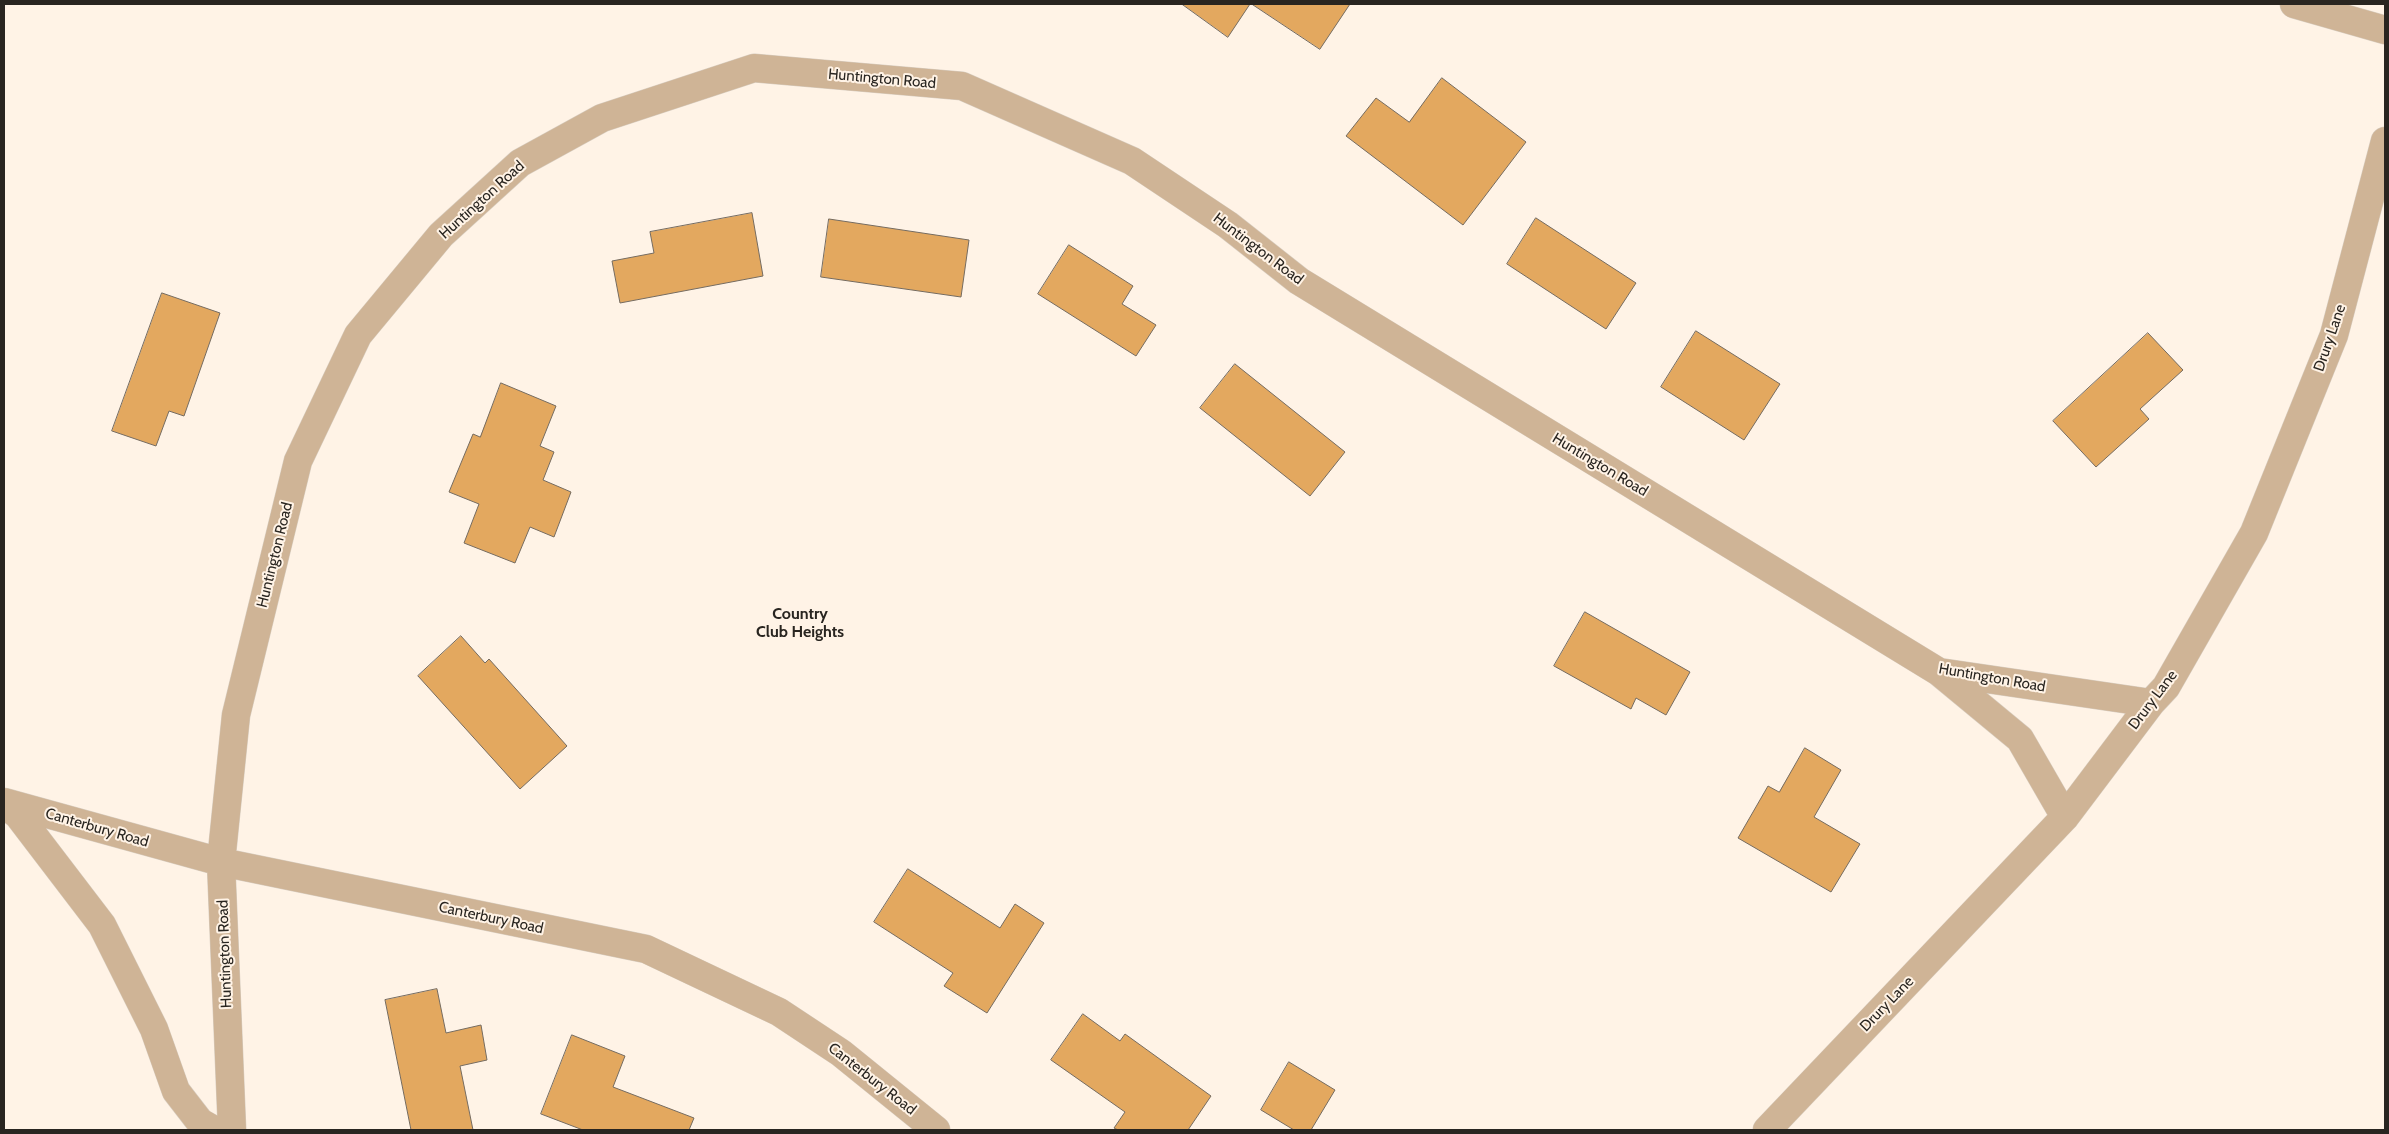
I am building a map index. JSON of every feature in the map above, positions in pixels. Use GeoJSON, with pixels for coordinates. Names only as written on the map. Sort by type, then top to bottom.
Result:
{"type":"FeatureCollection","features":[{"type":"Feature","properties":{"kind":"street"},"geometry":{"type":"LineString","coordinates":[[2294,4],[2385,30]]}},
{"type":"Feature","properties":{"kind":"street","name":"Huntington Road"},"geometry":{"type":"LineString","coordinates":[[232,1130],[221,862],[236,715],[298,461],[358,335],[441,235],[520,163],[602,118],[754,68],[962,86],[1132,161],[1228,225],[1299,281],[1939,672],[2151,703]]}},
{"type":"Feature","properties":{"kind":"street","name":"Drury Lane"},"geometry":{"type":"LineString","coordinates":[[1767,1130],[2065,817],[2151,703],[2166,687],[2254,533],[2334,335],[2385,141]]}},
{"type":"Feature","properties":{"kind":"street"},"geometry":{"type":"LineString","coordinates":[[1939,672],[2020,739],[2065,817]]}},
{"type":"Feature","properties":{"kind":"street"},"geometry":{"type":"LineString","coordinates":[[4,803],[18,815],[102,926],[154,1029],[176,1091],[200,1122],[214,1130]]}},
{"type":"Feature","properties":{"kind":"street","name":"Canterbury Road"},"geometry":{"type":"LineString","coordinates":[[4,803],[221,862],[646,949],[779,1012],[841,1053],[936,1130]]}},
{"type":"Feature","properties":{"kind":"building"},"geometry":{"type":"Polygon","coordinates":[[[1182,4],[1250,4],[1228,37],[1182,4]]]}},
{"type":"Feature","properties":{"kind":"building"},"geometry":{"type":"Polygon","coordinates":[[[1252,4],[1350,4],[1320,49],[1252,4]]]}},
{"type":"Feature","properties":{"kind":"building"},"geometry":{"type":"Polygon","coordinates":[[[1442,78],[1526,142],[1463,225],[1346,136],[1376,98],[1409,122],[1442,78]]]}},
{"type":"Feature","properties":{"kind":"building"},"geometry":{"type":"Polygon","coordinates":[[[752,213],[763,276],[620,303],[612,261],[654,253],[650,232],[752,213]]]}},
{"type":"Feature","properties":{"kind":"building"},"geometry":{"type":"Polygon","coordinates":[[[1536,218],[1636,283],[1606,329],[1507,264],[1536,218]]]}},
{"type":"Feature","properties":{"kind":"building"},"geometry":{"type":"Polygon","coordinates":[[[829,219],[969,240],[961,297],[821,277],[829,219]]]}},
{"type":"Feature","properties":{"kind":"building"},"geometry":{"type":"Polygon","coordinates":[[[1069,245],[1133,286],[1122,304],[1156,325],[1136,356],[1038,294],[1069,245]]]}},
{"type":"Feature","properties":{"kind":"building"},"geometry":{"type":"Polygon","coordinates":[[[162,293],[220,313],[184,416],[169,411],[156,446],[112,431],[162,293]]]}},
{"type":"Feature","properties":{"kind":"building"},"geometry":{"type":"Polygon","coordinates":[[[1696,331],[1780,384],[1744,440],[1661,387],[1696,331]]]}},
{"type":"Feature","properties":{"kind":"building"},"geometry":{"type":"Polygon","coordinates":[[[2148,333],[2183,370],[2140,409],[2149,419],[2096,467],[2053,421],[2148,333]]]}},
{"type":"Feature","properties":{"kind":"building"},"geometry":{"type":"Polygon","coordinates":[[[1235,364],[1345,452],[1310,496],[1200,408],[1235,364]]]}},
{"type":"Feature","properties":{"kind":"building"},"geometry":{"type":"Polygon","coordinates":[[[501,383],[556,406],[540,446],[554,452],[543,480],[571,492],[554,537],[530,527],[515,563],[464,543],[479,504],[449,492],[473,434],[480,437],[501,383]]]}},
{"type":"Feature","properties":{"kind":"building"},"geometry":{"type":"Polygon","coordinates":[[[1585,612],[1690,672],[1666,715],[1636,698],[1631,709],[1554,666],[1585,612]]]}},
{"type":"Feature","properties":{"kind":"building"},"geometry":{"type":"Polygon","coordinates":[[[461,636],[485,663],[489,659],[567,746],[520,789],[418,676],[461,636]]]}},
{"type":"Feature","properties":{"kind":"building"},"geometry":{"type":"Polygon","coordinates":[[[1805,748],[1841,770],[1814,817],[1860,844],[1831,892],[1738,838],[1768,786],[1779,792],[1805,748]]]}},
{"type":"Feature","properties":{"kind":"building"},"geometry":{"type":"Polygon","coordinates":[[[908,869],[1000,928],[1015,904],[1044,923],[987,1013],[944,986],[953,973],[874,922],[908,869]]]}},
{"type":"Feature","properties":{"kind":"building"},"geometry":{"type":"Polygon","coordinates":[[[437,989],[446,1033],[481,1025],[487,1060],[460,1066],[473,1130],[411,1130],[385,1000],[437,989]]]}},
{"type":"Feature","properties":{"kind":"building"},"geometry":{"type":"Polygon","coordinates":[[[1083,1014],[1120,1041],[1125,1034],[1211,1096],[1188,1130],[1118,1130],[1114,1128],[1125,1112],[1051,1060],[1083,1014]]]}},
{"type":"Feature","properties":{"kind":"building"},"geometry":{"type":"Polygon","coordinates":[[[572,1035],[625,1056],[613,1087],[694,1118],[689,1130],[583,1130],[541,1114],[572,1035]]]}},
{"type":"Feature","properties":{"kind":"building"},"geometry":{"type":"Polygon","coordinates":[[[1289,1062],[1335,1090],[1311,1130],[1294,1130],[1261,1110],[1289,1062]]]}},
{"type":"Feature","properties":{"kind":"district","name":"Country Club Heights"},"geometry":{"type":"Point","coordinates":[800,623]}}]}
